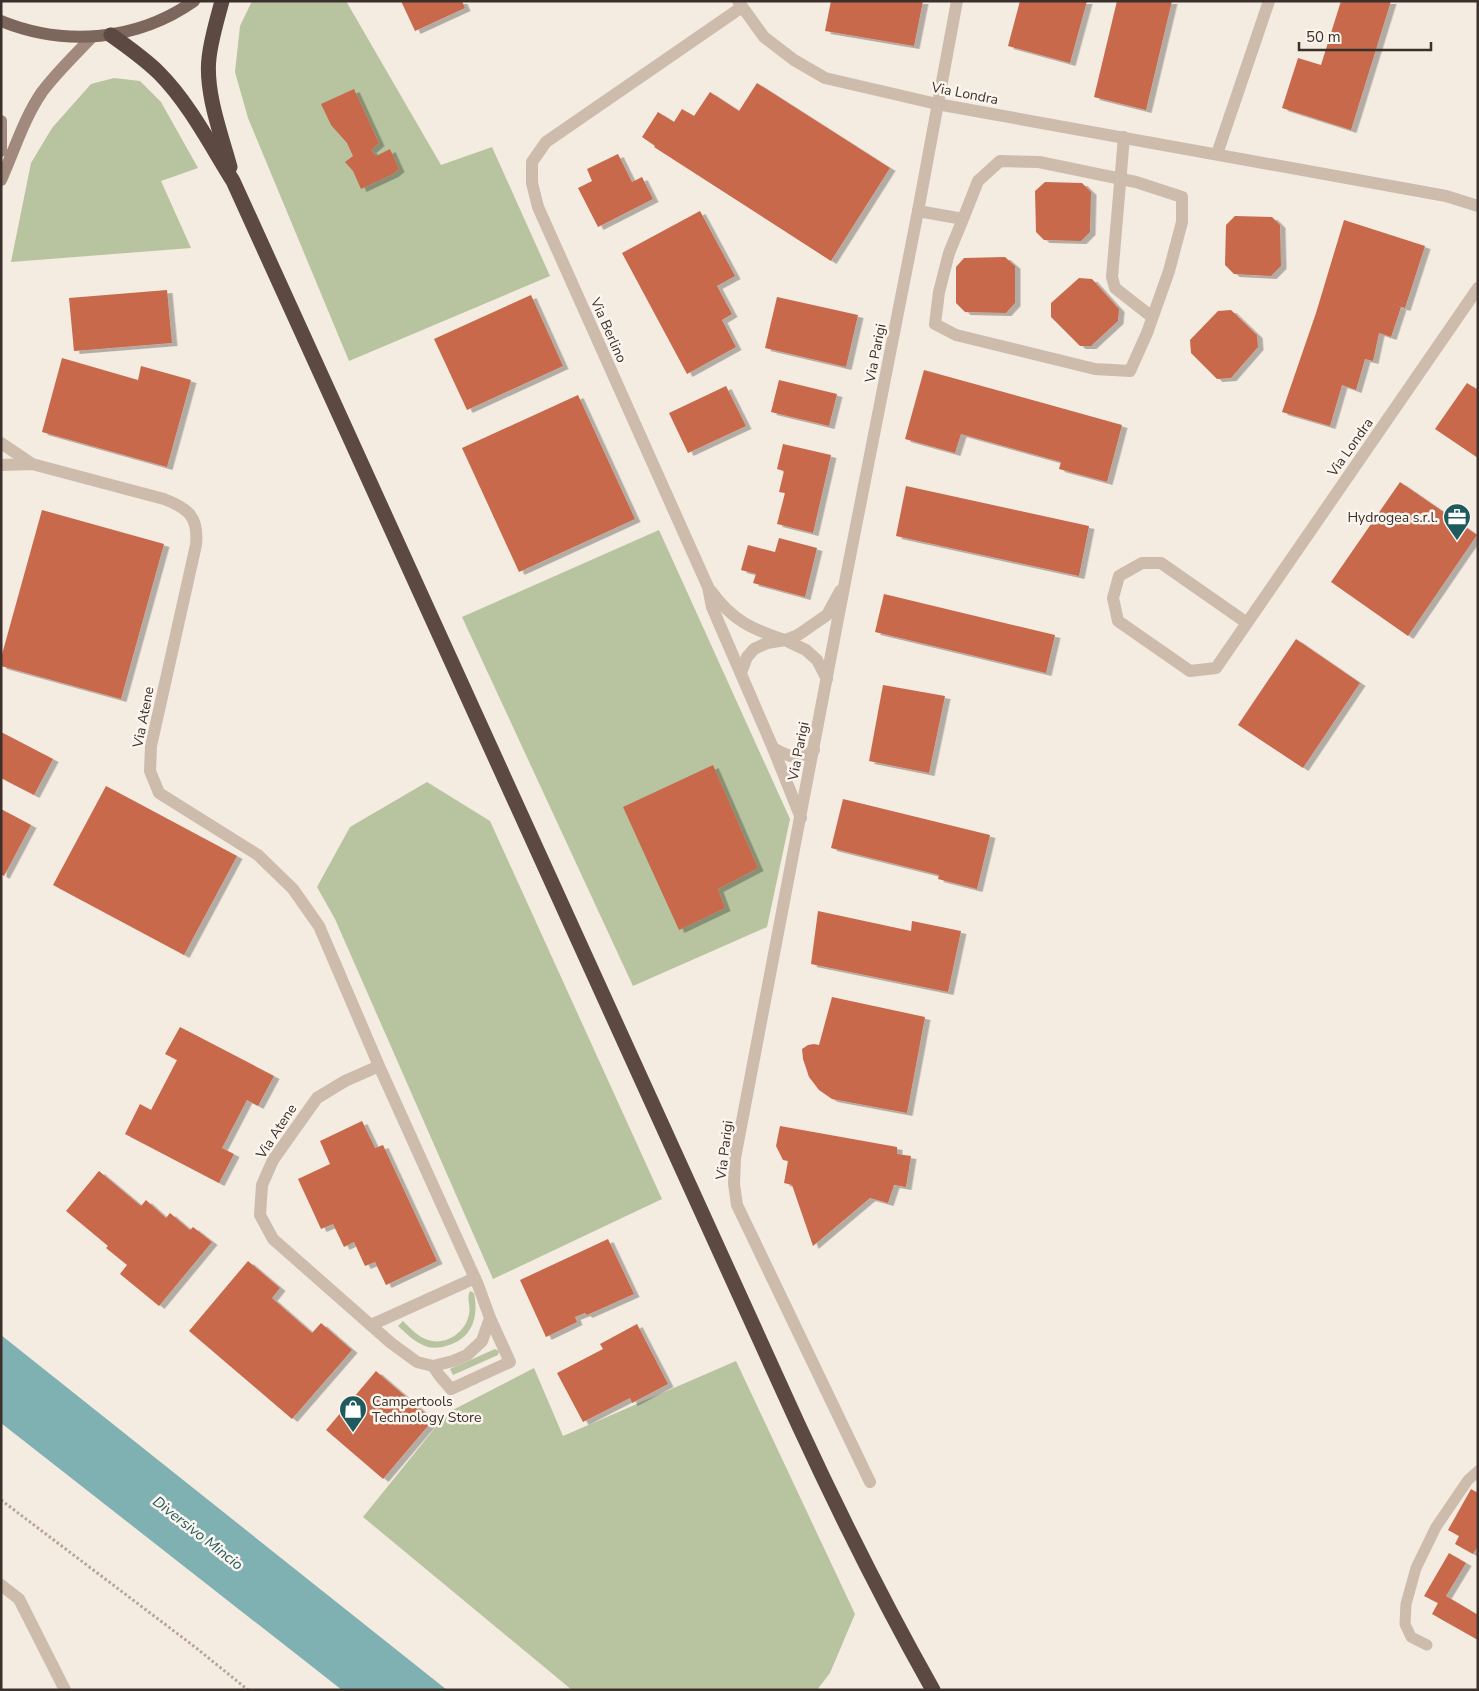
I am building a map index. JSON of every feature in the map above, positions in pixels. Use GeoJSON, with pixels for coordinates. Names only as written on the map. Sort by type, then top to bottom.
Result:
{"type":"FeatureCollection","features":[{"type":"Feature","properties":{"kind":"highway"},"geometry":{"type":"LineString","coordinates":[[222,1],[214,29],[209,59],[209,80],[212,100],[234,181]]}},
{"type":"Feature","properties":{"kind":"highway"},"geometry":{"type":"LineString","coordinates":[[111,35],[159,73],[180,98],[234,181],[842,1520],[874,1584],[933,1690]]}},
{"type":"Feature","properties":{"kind":"main road"},"geometry":{"type":"LineString","coordinates":[[1,21],[16,27],[51,35],[92,37],[128,32],[160,21],[194,1]]}},
{"type":"Feature","properties":{"kind":"main road"},"geometry":{"type":"LineString","coordinates":[[1,180],[25,123],[42,92],[92,37]]}},
{"type":"Feature","properties":{"kind":"main road"},"geometry":{"type":"LineString","coordinates":[[1,121],[1,151]]}},
{"type":"Feature","properties":{"kind":"street","name":"Via Parigi"},"geometry":{"type":"LineString","coordinates":[[870,1482],[737,1205],[734,1184],[735,1158],[918,211],[956,1]]}},
{"type":"Feature","properties":{"kind":"street"},"geometry":{"type":"LineString","coordinates":[[1217,154],[1269,1]]}},
{"type":"Feature","properties":{"kind":"street","name":"Via Londra"},"geometry":{"type":"LineString","coordinates":[[740,4],[764,37],[794,60],[825,78],[937,104],[1446,196],[1478,206]]}},
{"type":"Feature","properties":{"kind":"street","name":"Via Berlino"},"geometry":{"type":"LineString","coordinates":[[740,4],[546,142],[532,162],[532,183],[538,207],[708,587],[712,607],[801,818]]}},
{"type":"Feature","properties":{"kind":"street"},"geometry":{"type":"LineString","coordinates":[[1124,138],[1112,277],[1115,288],[1152,317]]}},
{"type":"Feature","properties":{"kind":"street"},"geometry":{"type":"LineString","coordinates":[[1000,161],[1039,162],[1136,182],[1182,198],[1182,222],[1168,271],[1147,333],[1130,371],[1095,369],[956,335],[935,324],[949,254],[963,219],[978,181],[1000,161]]}},
{"type":"Feature","properties":{"kind":"street"},"geometry":{"type":"LineString","coordinates":[[918,211],[963,219]]}},
{"type":"Feature","properties":{"kind":"street","name":"Via Londra"},"geometry":{"type":"LineString","coordinates":[[1247,623],[1161,564],[1142,563],[1119,576],[1113,598],[1118,621],[1190,671],[1216,668],[1478,288]]}},
{"type":"Feature","properties":{"kind":"street","name":"Via Atene"},"geometry":{"type":"LineString","coordinates":[[1,443],[32,464]]}},
{"type":"Feature","properties":{"kind":"street","name":"Via Atene"},"geometry":{"type":"LineString","coordinates":[[1,465],[32,464],[164,498],[180,505],[192,516],[198,531],[196,544],[151,746],[150,771],[159,793],[258,855],[293,889],[318,926],[475,1278],[490,1318],[510,1362],[451,1389],[433,1366],[417,1362],[391,1343],[273,1239],[260,1215],[262,1185],[273,1160],[317,1098],[345,1081],[379,1066]]}},
{"type":"Feature","properties":{"kind":"street"},"geometry":{"type":"LineString","coordinates":[[741,673],[747,657],[754,649],[767,643],[785,640],[798,635],[827,615],[845,582]]}},
{"type":"Feature","properties":{"kind":"street"},"geometry":{"type":"LineString","coordinates":[[708,587],[722,606],[739,621],[806,650],[817,660],[827,679]]}},
{"type":"Feature","properties":{"kind":"street"},"geometry":{"type":"LineString","coordinates":[[773,748],[787,756],[796,757],[803,756],[814,750]]}},
{"type":"Feature","properties":{"kind":"street"},"geometry":{"type":"LineString","coordinates":[[371,1325],[475,1278]]}},
{"type":"Feature","properties":{"kind":"street"},"geometry":{"type":"LineString","coordinates":[[433,1366],[467,1355],[482,1341],[490,1318]]}},
{"type":"Feature","properties":{"kind":"street"},"geometry":{"type":"LineString","coordinates":[[1,1585],[19,1599],[64,1690]]}},
{"type":"Feature","properties":{"kind":"lane"},"geometry":{"type":"LineString","coordinates":[[1427,1645],[1411,1637],[1405,1624],[1406,1604],[1416,1568],[1436,1528],[1468,1480],[1478,1471]]}},
{"type":"Feature","properties":{"kind":"path"},"geometry":{"type":"LineString","coordinates":[[1,1500],[195,1647],[248,1690]]}},
{"type":"Feature","properties":{"kind":"green space"},"geometry":{"type":"Polygon","coordinates":[[[252,1],[346,1],[441,165],[492,147],[550,276],[349,361],[248,118],[235,72],[240,26],[252,1]]]}},
{"type":"Feature","properties":{"kind":"green space"},"geometry":{"type":"Polygon","coordinates":[[[114,78],[140,81],[161,102],[198,168],[161,181],[191,248],[11,262],[31,163],[52,128],[91,84],[114,78]]]}},
{"type":"Feature","properties":{"kind":"green space"},"geometry":{"type":"Polygon","coordinates":[[[659,530],[790,819],[767,927],[633,986],[462,617],[659,530]]]}},
{"type":"Feature","properties":{"kind":"green space"},"geometry":{"type":"Polygon","coordinates":[[[427,782],[490,821],[662,1199],[493,1279],[335,919],[317,887],[350,827],[427,782]]]}},
{"type":"Feature","properties":{"kind":"green space"},"geometry":{"type":"Polygon","coordinates":[[[470,1291],[474,1293],[475,1302],[472,1326],[468,1333],[455,1343],[434,1348],[429,1347],[410,1337],[398,1326],[403,1321],[424,1339],[442,1341],[448,1339],[459,1332],[467,1321],[470,1291]]]}},
{"type":"Feature","properties":{"kind":"green space"},"geometry":{"type":"Polygon","coordinates":[[[495,1349],[499,1351],[498,1355],[453,1375],[450,1369],[495,1349]]]}},
{"type":"Feature","properties":{"kind":"green space"},"geometry":{"type":"Polygon","coordinates":[[[736,1361],[855,1614],[830,1673],[817,1690],[572,1690],[363,1517],[447,1413],[534,1368],[563,1436],[736,1361]]]}},
{"type":"Feature","properties":{"kind":"water","name":"Diversivo Mincio"},"geometry":{"type":"Polygon","coordinates":[[[1,1335],[447,1690],[342,1690],[1,1423],[1,1335]]]}},
{"type":"Feature","properties":{"kind":"building"},"geometry":{"type":"Polygon","coordinates":[[[401,1],[462,1],[465,8],[415,31],[401,1]]]}},
{"type":"Feature","properties":{"kind":"building"},"geometry":{"type":"Polygon","coordinates":[[[831,1],[923,1],[914,46],[825,31],[831,1]]]}},
{"type":"Feature","properties":{"kind":"building"},"geometry":{"type":"Polygon","coordinates":[[[1020,1],[1087,1],[1070,63],[1008,46],[1020,1]]]}},
{"type":"Feature","properties":{"kind":"building"},"geometry":{"type":"Polygon","coordinates":[[[1117,1],[1172,1],[1146,110],[1094,97],[1117,1]]]}},
{"type":"Feature","properties":{"kind":"building"},"geometry":{"type":"Polygon","coordinates":[[[1341,1],[1391,1],[1351,130],[1282,108],[1298,58],[1321,65],[1341,1]]]}},
{"type":"Feature","properties":{"kind":"building"},"geometry":{"type":"Polygon","coordinates":[[[757,83],[890,168],[831,261],[654,147],[642,137],[658,112],[674,122],[682,109],[694,116],[710,92],[739,111],[757,83]]]}},
{"type":"Feature","properties":{"kind":"building"},"geometry":{"type":"Polygon","coordinates":[[[354,89],[379,143],[371,150],[376,156],[390,149],[399,169],[393,174],[361,189],[353,171],[345,162],[353,156],[347,143],[331,125],[321,104],[354,89]]]}},
{"type":"Feature","properties":{"kind":"building"},"geometry":{"type":"Polygon","coordinates":[[[618,154],[632,182],[642,177],[653,199],[598,227],[578,188],[592,181],[587,169],[618,154]]]}},
{"type":"Feature","properties":{"kind":"building"},"geometry":{"type":"Polygon","coordinates":[[[1045,182],[1082,183],[1091,192],[1090,232],[1081,241],[1044,240],[1036,232],[1035,191],[1045,182]]]}},
{"type":"Feature","properties":{"kind":"building"},"geometry":{"type":"Polygon","coordinates":[[[700,211],[735,276],[717,286],[732,314],[722,320],[736,347],[687,374],[622,253],[700,211]]]}},
{"type":"Feature","properties":{"kind":"building"},"geometry":{"type":"Polygon","coordinates":[[[1235,216],[1272,217],[1280,225],[1281,266],[1271,276],[1234,274],[1225,265],[1226,225],[1235,216]]]}},
{"type":"Feature","properties":{"kind":"building"},"geometry":{"type":"Polygon","coordinates":[[[1344,220],[1425,246],[1405,308],[1389,303],[1401,307],[1391,337],[1379,333],[1373,361],[1365,359],[1356,390],[1342,385],[1330,426],[1282,412],[1316,313],[1344,220]]]}},
{"type":"Feature","properties":{"kind":"building"},"geometry":{"type":"Polygon","coordinates":[[[1005,257],[1015,266],[1015,303],[1006,313],[965,312],[956,303],[956,267],[964,258],[1005,257]]]}},
{"type":"Feature","properties":{"kind":"building"},"geometry":{"type":"Polygon","coordinates":[[[1079,278],[1092,279],[1119,309],[1118,321],[1091,346],[1080,346],[1051,317],[1051,303],[1079,278]]]}},
{"type":"Feature","properties":{"kind":"building"},"geometry":{"type":"Polygon","coordinates":[[[167,290],[172,343],[74,351],[69,298],[167,290]]]}},
{"type":"Feature","properties":{"kind":"building"},"geometry":{"type":"Polygon","coordinates":[[[531,295],[563,366],[467,410],[434,339],[531,295]]]}},
{"type":"Feature","properties":{"kind":"building"},"geometry":{"type":"Polygon","coordinates":[[[777,297],[858,315],[846,367],[765,348],[777,297]]]}},
{"type":"Feature","properties":{"kind":"building"},"geometry":{"type":"Polygon","coordinates":[[[1231,310],[1257,335],[1258,347],[1231,378],[1217,379],[1191,353],[1190,340],[1218,311],[1231,310]]]}},
{"type":"Feature","properties":{"kind":"building"},"geometry":{"type":"Polygon","coordinates":[[[62,358],[138,380],[141,366],[191,380],[167,467],[42,432],[62,358]]]}},
{"type":"Feature","properties":{"kind":"building"},"geometry":{"type":"Polygon","coordinates":[[[924,370],[1122,425],[1107,482],[1059,469],[1061,462],[961,434],[955,453],[905,439],[924,370]]]}},
{"type":"Feature","properties":{"kind":"building"},"geometry":{"type":"Polygon","coordinates":[[[779,380],[837,394],[829,426],[771,412],[779,380]]]}},
{"type":"Feature","properties":{"kind":"building"},"geometry":{"type":"Polygon","coordinates":[[[1467,383],[1478,390],[1478,458],[1435,429],[1467,383]]]}},
{"type":"Feature","properties":{"kind":"building"},"geometry":{"type":"Polygon","coordinates":[[[726,386],[746,426],[688,453],[669,413],[726,386]]]}},
{"type":"Feature","properties":{"kind":"building"},"geometry":{"type":"Polygon","coordinates":[[[578,395],[635,519],[519,572],[462,448],[578,395]]]}},
{"type":"Feature","properties":{"kind":"building"},"geometry":{"type":"Polygon","coordinates":[[[783,444],[831,455],[813,533],[777,524],[785,493],[779,492],[784,471],[777,469],[783,444]]]}},
{"type":"Feature","properties":{"kind":"building"},"geometry":{"type":"Polygon","coordinates":[[[1400,482],[1477,535],[1408,636],[1331,582],[1400,482]]]}},
{"type":"Feature","properties":{"kind":"building"},"geometry":{"type":"Polygon","coordinates":[[[906,486],[1089,526],[1079,576],[896,536],[906,486]]]}},
{"type":"Feature","properties":{"kind":"building"},"geometry":{"type":"Polygon","coordinates":[[[42,510],[164,544],[121,699],[1,666],[1,658],[42,510]]]}},
{"type":"Feature","properties":{"kind":"building"},"geometry":{"type":"Polygon","coordinates":[[[779,538],[817,548],[805,597],[753,583],[756,574],[741,570],[748,545],[775,552],[779,538]]]}},
{"type":"Feature","properties":{"kind":"building"},"geometry":{"type":"Polygon","coordinates":[[[884,594],[1055,635],[1046,673],[875,632],[884,594]]]}},
{"type":"Feature","properties":{"kind":"building"},"geometry":{"type":"Polygon","coordinates":[[[1296,639],[1360,683],[1303,768],[1238,725],[1296,639]]]}},
{"type":"Feature","properties":{"kind":"building"},"geometry":{"type":"Polygon","coordinates":[[[883,685],[945,696],[929,773],[869,761],[883,685]]]}},
{"type":"Feature","properties":{"kind":"building"},"geometry":{"type":"Polygon","coordinates":[[[1,732],[53,759],[34,795],[1,778],[1,732]]]}},
{"type":"Feature","properties":{"kind":"building"},"geometry":{"type":"Polygon","coordinates":[[[713,765],[758,868],[718,889],[725,908],[679,930],[623,807],[713,765]]]}},
{"type":"Feature","properties":{"kind":"building"},"geometry":{"type":"Polygon","coordinates":[[[106,786],[237,856],[184,955],[53,885],[106,786]]]}},
{"type":"Feature","properties":{"kind":"building"},"geometry":{"type":"Polygon","coordinates":[[[843,799],[990,835],[977,889],[938,879],[939,875],[831,848],[843,799]]]}},
{"type":"Feature","properties":{"kind":"building"},"geometry":{"type":"Polygon","coordinates":[[[1,809],[31,825],[4,876],[1,874],[1,809]]]}},
{"type":"Feature","properties":{"kind":"building"},"geometry":{"type":"Polygon","coordinates":[[[818,911],[911,931],[912,921],[961,931],[948,992],[811,964],[818,911]]]}},
{"type":"Feature","properties":{"kind":"building"},"geometry":{"type":"Polygon","coordinates":[[[832,997],[925,1017],[907,1113],[832,1099],[819,1090],[809,1077],[802,1049],[808,1045],[819,1045],[832,997]]]}},
{"type":"Feature","properties":{"kind":"building"},"geometry":{"type":"Polygon","coordinates":[[[180,1027],[274,1076],[258,1106],[247,1100],[222,1148],[234,1154],[219,1183],[125,1134],[140,1104],[151,1110],[177,1060],[165,1054],[180,1027]]]}},
{"type":"Feature","properties":{"kind":"building"},"geometry":{"type":"Polygon","coordinates":[[[362,1121],[375,1148],[383,1145],[437,1261],[386,1285],[375,1262],[365,1266],[354,1242],[344,1247],[333,1224],[321,1229],[298,1179],[330,1164],[320,1141],[362,1121]]]}},
{"type":"Feature","properties":{"kind":"building"},"geometry":{"type":"Polygon","coordinates":[[[780,1126],[897,1147],[897,1154],[911,1156],[906,1187],[894,1185],[888,1203],[870,1198],[813,1246],[792,1185],[784,1183],[788,1161],[783,1160],[776,1146],[780,1126]]]}},
{"type":"Feature","properties":{"kind":"building"},"geometry":{"type":"Polygon","coordinates":[[[99,1171],[141,1206],[146,1200],[166,1218],[170,1213],[190,1230],[193,1227],[212,1242],[159,1306],[120,1274],[127,1265],[106,1248],[108,1246],[66,1211],[99,1171]]]}},
{"type":"Feature","properties":{"kind":"building"},"geometry":{"type":"Polygon","coordinates":[[[608,1239],[634,1294],[587,1315],[585,1313],[575,1317],[577,1322],[546,1337],[520,1280],[608,1239]]]}},
{"type":"Feature","properties":{"kind":"building"},"geometry":{"type":"Polygon","coordinates":[[[248,1261],[280,1288],[272,1298],[312,1333],[321,1323],[352,1350],[292,1419],[189,1331],[248,1261]]]}},
{"type":"Feature","properties":{"kind":"building"},"geometry":{"type":"Polygon","coordinates":[[[637,1324],[668,1384],[632,1403],[630,1398],[583,1422],[557,1373],[603,1349],[600,1344],[637,1324]]]}},
{"type":"Feature","properties":{"kind":"building"},"geometry":{"type":"Polygon","coordinates":[[[376,1371],[433,1420],[383,1479],[326,1430],[376,1371]]]}},
{"type":"Feature","properties":{"kind":"building"},"geometry":{"type":"Polygon","coordinates":[[[1471,1489],[1478,1493],[1478,1546],[1473,1554],[1455,1544],[1459,1536],[1448,1530],[1471,1489]]]}},
{"type":"Feature","properties":{"kind":"building"},"geometry":{"type":"Polygon","coordinates":[[[1449,1553],[1466,1563],[1446,1596],[1478,1615],[1478,1640],[1432,1614],[1438,1603],[1424,1596],[1449,1553]]]}},
{"type":"Feature","properties":{"kind":"place","name":"Hydrogea s.r.l."},"geometry":{"type":"Point","coordinates":[1457,541]}},
{"type":"Feature","properties":{"kind":"place","name":"Campertools Technology Store"},"geometry":{"type":"Point","coordinates":[353,1433]}}]}
